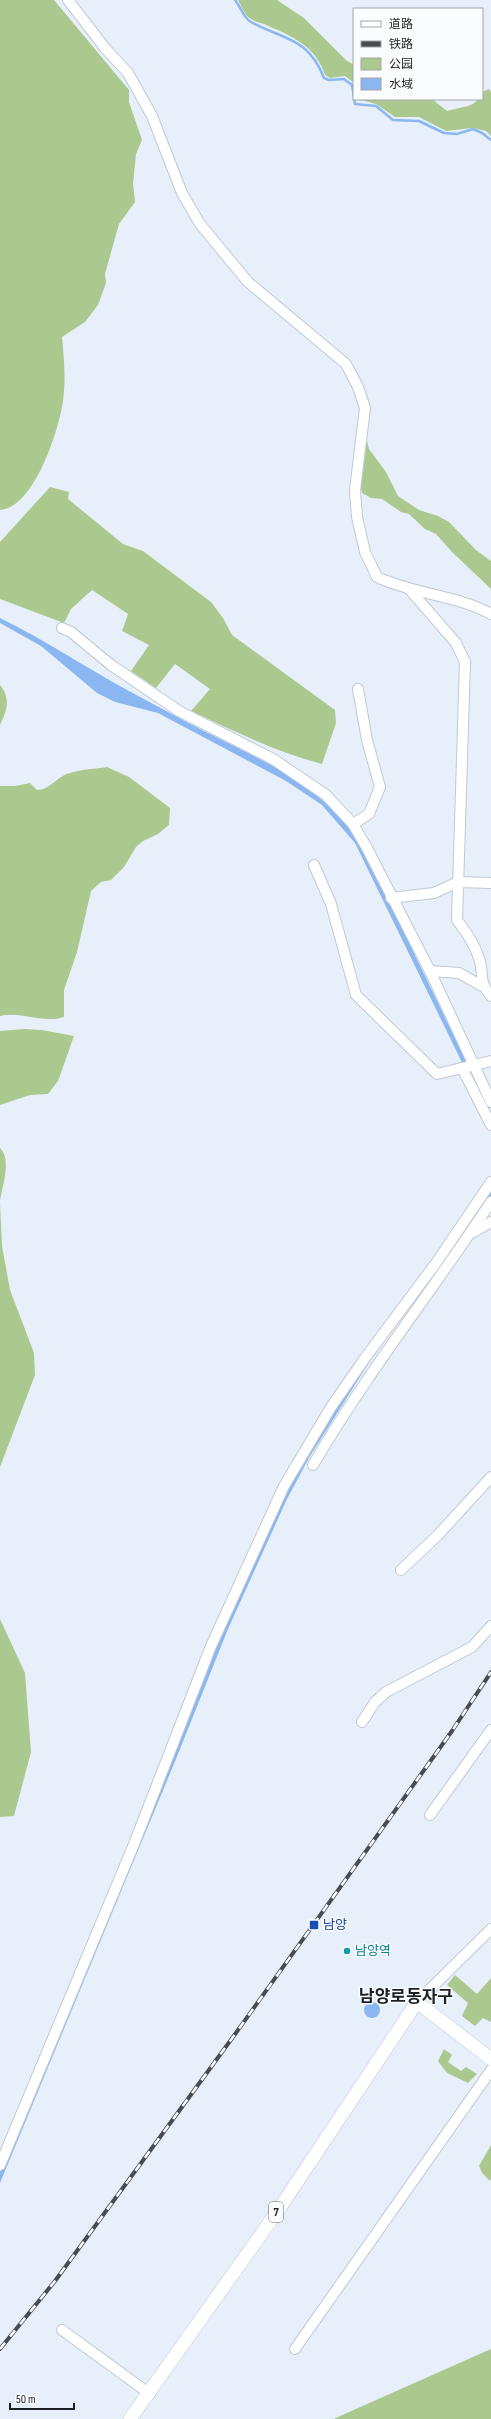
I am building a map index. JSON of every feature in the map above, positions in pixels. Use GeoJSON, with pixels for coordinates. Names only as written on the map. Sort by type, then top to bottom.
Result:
{"type":"FeatureCollection","features":[{"type":"Feature","properties":{"kind":"main road"},"geometry":{"type":"LineString","coordinates":[[417,2002],[491,2059]]}},
{"type":"Feature","properties":{"kind":"main road","name":"7"},"geometry":{"type":"LineString","coordinates":[[130,2419],[150,2394],[278,2209],[417,2002]]}},
{"type":"Feature","properties":{"kind":"street"},"geometry":{"type":"LineString","coordinates":[[68,0],[105,48],[128,73],[152,116],[182,192],[200,224],[248,282],[346,364],[358,387],[365,408],[354,490],[357,517],[365,552],[377,577],[410,590],[465,603],[491,614]]}},
{"type":"Feature","properties":{"kind":"street"},"geometry":{"type":"LineString","coordinates":[[410,590],[456,643],[465,662],[457,920],[474,944],[480,961],[482,986]]}},
{"type":"Feature","properties":{"kind":"street"},"geometry":{"type":"LineString","coordinates":[[62,628],[71,632],[111,665],[179,710],[241,742],[297,774],[326,795],[353,824],[430,971],[491,1126]]}},
{"type":"Feature","properties":{"kind":"street"},"geometry":{"type":"LineString","coordinates":[[353,824],[369,814],[380,787],[367,740],[358,689]]}},
{"type":"Feature","properties":{"kind":"street"},"geometry":{"type":"LineString","coordinates":[[314,865],[331,904],[356,995],[436,1074],[491,1061]]}},
{"type":"Feature","properties":{"kind":"street"},"geometry":{"type":"LineString","coordinates":[[391,898],[434,893],[458,882],[491,883]]}},
{"type":"Feature","properties":{"kind":"street"},"geometry":{"type":"LineString","coordinates":[[430,971],[459,973],[482,986],[491,996]]}},
{"type":"Feature","properties":{"kind":"street"},"geometry":{"type":"LineString","coordinates":[[467,1067],[491,1102]]}},
{"type":"Feature","properties":{"kind":"street"},"geometry":{"type":"LineString","coordinates":[[0,2165],[134,1844],[211,1646],[284,1486],[331,1407],[360,1364],[436,1263],[491,1182]]}},
{"type":"Feature","properties":{"kind":"street"},"geometry":{"type":"LineString","coordinates":[[313,1464],[342,1415],[421,1300],[440,1279],[491,1202]]}},
{"type":"Feature","properties":{"kind":"street"},"geometry":{"type":"LineString","coordinates":[[470,1234],[491,1222]]}},
{"type":"Feature","properties":{"kind":"street"},"geometry":{"type":"LineString","coordinates":[[401,1570],[438,1535],[491,1477]]}},
{"type":"Feature","properties":{"kind":"street"},"geometry":{"type":"LineString","coordinates":[[362,1722],[375,1702],[386,1692],[472,1647],[491,1626]]}},
{"type":"Feature","properties":{"kind":"street"},"geometry":{"type":"LineString","coordinates":[[430,1815],[491,1730]]}},
{"type":"Feature","properties":{"kind":"street"},"geometry":{"type":"LineString","coordinates":[[417,2002],[491,1930]]}},
{"type":"Feature","properties":{"kind":"street"},"geometry":{"type":"LineString","coordinates":[[295,2349],[491,2070]]}},
{"type":"Feature","properties":{"kind":"street"},"geometry":{"type":"LineString","coordinates":[[62,2330],[150,2394]]}},
{"type":"Feature","properties":{"kind":"green space"},"geometry":{"type":"Polygon","coordinates":[[[0,0],[54,0],[129,90],[129,102],[142,140],[136,154],[133,184],[135,202],[119,224],[105,274],[106,283],[98,305],[85,322],[62,337],[64,393],[61,414],[50,448],[43,466],[24,496],[12,506],[0,510],[0,0]]]}},
{"type":"Feature","properties":{"kind":"green space"},"geometry":{"type":"Polygon","coordinates":[[[238,0],[277,0],[304,18],[346,60],[353,64],[353,82],[345,76],[330,78],[325,75],[315,56],[301,43],[274,28],[249,18],[244,13],[238,0]]]}},
{"type":"Feature","properties":{"kind":"green space"},"geometry":{"type":"Polygon","coordinates":[[[489,89],[491,92],[491,136],[486,131],[473,128],[446,131],[419,117],[395,117],[376,104],[362,100],[433,100],[447,111],[469,106],[478,100],[483,100],[484,91],[489,89]]]}},
{"type":"Feature","properties":{"kind":"green space"},"geometry":{"type":"Polygon","coordinates":[[[366,437],[369,449],[386,472],[398,496],[419,510],[438,516],[449,522],[476,550],[491,561],[491,589],[452,552],[436,534],[425,529],[409,514],[401,512],[382,499],[371,498],[362,493],[360,482],[366,437]]]}},
{"type":"Feature","properties":{"kind":"green space"},"geometry":{"type":"Polygon","coordinates":[[[50,487],[69,492],[68,499],[123,544],[143,551],[211,602],[223,618],[232,635],[335,710],[336,723],[322,764],[272,747],[191,711],[210,689],[175,664],[156,688],[131,671],[149,645],[122,631],[128,614],[92,590],[71,609],[64,623],[0,599],[0,542],[50,487]]]}},
{"type":"Feature","properties":{"kind":"green space"},"geometry":{"type":"Polygon","coordinates":[[[0,685],[6,695],[7,705],[0,725],[0,685]]]}},
{"type":"Feature","properties":{"kind":"green space"},"geometry":{"type":"Polygon","coordinates":[[[107,767],[129,777],[170,808],[169,825],[158,834],[143,841],[136,847],[124,867],[111,880],[101,882],[91,891],[77,952],[64,990],[64,1017],[48,1019],[16,1015],[0,1016],[0,786],[15,786],[30,783],[37,790],[46,788],[61,777],[70,773],[107,767]]]}},
{"type":"Feature","properties":{"kind":"green space"},"geometry":{"type":"Polygon","coordinates":[[[24,1029],[42,1030],[74,1036],[58,1081],[48,1094],[30,1095],[0,1105],[0,1031],[24,1029]]]}},
{"type":"Feature","properties":{"kind":"green space"},"geometry":{"type":"Polygon","coordinates":[[[0,1148],[4,1153],[6,1166],[0,1201],[0,1148]]]}},
{"type":"Feature","properties":{"kind":"green space"},"geometry":{"type":"Polygon","coordinates":[[[0,1203],[2,1246],[10,1290],[34,1353],[35,1375],[0,1467],[0,1203]]]}},
{"type":"Feature","properties":{"kind":"green space"},"geometry":{"type":"Polygon","coordinates":[[[0,1619],[25,1673],[31,1752],[14,1816],[0,1817],[0,1619]]]}},
{"type":"Feature","properties":{"kind":"green space"},"geometry":{"type":"Polygon","coordinates":[[[455,1975],[477,1994],[491,1978],[491,2022],[483,2018],[475,2026],[462,2016],[468,2003],[447,1985],[455,1975]]]}},
{"type":"Feature","properties":{"kind":"green space"},"geometry":{"type":"Polygon","coordinates":[[[444,2049],[452,2055],[448,2062],[461,2071],[466,2067],[477,2074],[468,2083],[447,2073],[438,2061],[444,2049]]]}},
{"type":"Feature","properties":{"kind":"green space"},"geometry":{"type":"Polygon","coordinates":[[[491,2145],[490,2181],[482,2173],[479,2166],[491,2145]]]}},
{"type":"Feature","properties":{"kind":"green space"},"geometry":{"type":"Polygon","coordinates":[[[491,2349],[491,2419],[334,2419],[340,2416],[491,2349]]]}},
{"type":"Feature","properties":{"kind":"water"},"geometry":{"type":"Polygon","coordinates":[[[0,618],[33,635],[129,691],[270,764],[310,790],[346,823],[361,844],[491,1112],[491,1122],[355,843],[322,805],[286,781],[158,713],[115,702],[97,693],[41,646],[0,623],[0,618]]]}},
{"type":"Feature","properties":{"kind":"water"},"geometry":{"type":"Polygon","coordinates":[[[491,1188],[491,1196],[482,1209],[370,1361],[310,1456],[287,1499],[228,1629],[176,1759],[0,2183],[0,2172],[210,1658],[283,1497],[333,1410],[491,1188]]]}},
{"type":"Feature","properties":{"kind":"water"},"geometry":{"type":"Polygon","coordinates":[[[369,2002],[375,2002],[380,2007],[378,2016],[375,2018],[369,2018],[364,2013],[364,2007],[369,2002]]]}},
{"type":"Feature","properties":{"kind":"waterway"},"geometry":{"type":"LineString","coordinates":[[235,0],[248,20],[294,41],[303,47],[318,65],[324,78],[329,80],[344,79],[352,85],[353,91]]}},
{"type":"Feature","properties":{"kind":"waterway"},"geometry":{"type":"LineString","coordinates":[[354,100],[355,104],[376,106],[393,120],[419,121],[444,133],[457,134],[473,129],[482,133],[491,140]]}},
{"type":"Feature","properties":{"kind":"railway"},"geometry":{"type":"LineString","coordinates":[[0,2349],[55,2281],[233,2037],[452,1731],[491,1672]]}},
{"type":"Feature","properties":{"kind":"place","name":"남양"},"geometry":{"type":"Point","coordinates":[314,1925]}},
{"type":"Feature","properties":{"kind":"place","name":"남양역"},"geometry":{"type":"Point","coordinates":[347,1951]}},
{"type":"Feature","properties":{"kind":"district","name":"남양로동자구"},"geometry":{"type":"Point","coordinates":[406,1997]}}]}
